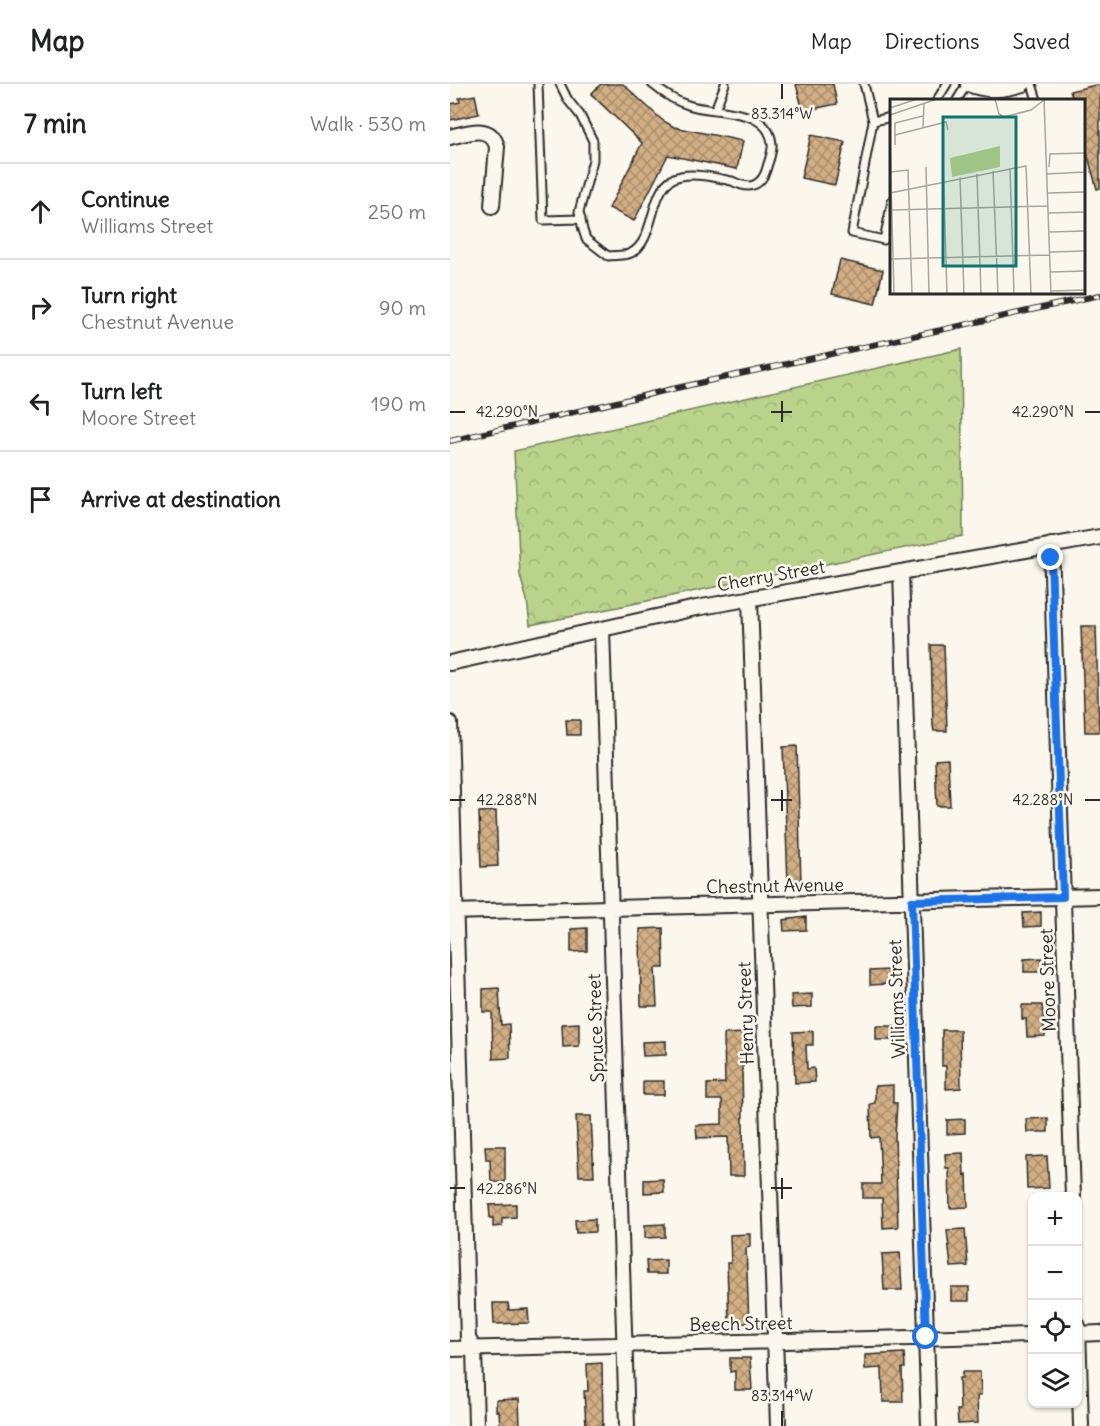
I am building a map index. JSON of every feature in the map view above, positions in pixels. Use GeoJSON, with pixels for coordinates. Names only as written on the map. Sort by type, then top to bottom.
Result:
{"type":"FeatureCollection","features":[{"type":"Feature","properties":{"kind":"street"},"geometry":{"type":"LineString","coordinates":[[968,84],[979,89],[991,90],[1023,84]]}},
{"type":"Feature","properties":{"kind":"street"},"geometry":{"type":"LineString","coordinates":[[450,136],[476,130],[488,133],[495,140],[497,147],[492,206]]}},
{"type":"Feature","properties":{"kind":"street","name":"Cherry Street"},"geometry":{"type":"LineString","coordinates":[[450,663],[696,608],[1100,537]]}},
{"type":"Feature","properties":{"kind":"street","name":"Moore Street"},"geometry":{"type":"LineString","coordinates":[[1051,546],[1073,1192]]}},
{"type":"Feature","properties":{"kind":"street","name":"Williams Street"},"geometry":{"type":"LineString","coordinates":[[901,572],[929,1426]]}},
{"type":"Feature","properties":{"kind":"street","name":"Henry Street"},"geometry":{"type":"LineString","coordinates":[[750,598],[778,1426]]}},
{"type":"Feature","properties":{"kind":"street","name":"Spruce Street"},"geometry":{"type":"LineString","coordinates":[[602,629],[627,1426]]}},
{"type":"Feature","properties":{"kind":"street"},"geometry":{"type":"LineString","coordinates":[[450,723],[453,912],[468,1339],[474,1348],[476,1426]]}},
{"type":"Feature","properties":{"kind":"street","name":"Chestnut Avenue"},"geometry":{"type":"LineString","coordinates":[[453,912],[1100,896]]}},
{"type":"Feature","properties":{"kind":"street"},"geometry":{"type":"LineString","coordinates":[[1082,1334],[1100,1333]]}},
{"type":"Feature","properties":{"kind":"street","name":"Beech Street"},"geometry":{"type":"LineString","coordinates":[[450,1349],[1028,1335]]}},
{"type":"Feature","properties":{"kind":"street"},"geometry":{"type":"LineString","coordinates":[[1079,1354],[1081,1426]]}},
{"type":"Feature","properties":{"kind":"lane"},"geometry":{"type":"LineString","coordinates":[[538,84],[543,220],[581,219]]}},
{"type":"Feature","properties":{"kind":"lane"},"geometry":{"type":"LineString","coordinates":[[560,84],[593,141],[593,160],[579,212],[586,239],[608,256],[631,253],[644,240],[652,213],[666,184],[680,176],[699,176],[749,186],[762,180],[766,172],[772,145],[763,123],[739,114],[689,106],[667,96],[652,84]]}},
{"type":"Feature","properties":{"kind":"lane"},"geometry":{"type":"LineString","coordinates":[[715,110],[724,84]]}},
{"type":"Feature","properties":{"kind":"lane"},"geometry":{"type":"LineString","coordinates":[[864,84],[873,121],[852,233],[884,240],[890,207]]}},
{"type":"Feature","properties":{"kind":"lane"},"geometry":{"type":"LineString","coordinates":[[938,99],[947,84]]}},
{"type":"Feature","properties":{"kind":"lane"},"geometry":{"type":"LineString","coordinates":[[958,99],[968,84]]}},
{"type":"Feature","properties":{"kind":"lane"},"geometry":{"type":"LineString","coordinates":[[1032,84],[1036,99]]}},
{"type":"Feature","properties":{"kind":"lane"},"geometry":{"type":"LineString","coordinates":[[873,121],[890,117]]}},
{"type":"Feature","properties":{"kind":"green space"},"geometry":{"type":"Polygon","coordinates":[[[961,349],[963,536],[530,625],[527,600],[520,576],[514,451],[961,349]]]}},
{"type":"Feature","properties":{"kind":"building"},"geometry":{"type":"Polygon","coordinates":[[[601,84],[623,84],[662,120],[674,127],[743,141],[737,169],[668,155],[634,221],[609,208],[642,143],[591,94],[601,84]]]}},
{"type":"Feature","properties":{"kind":"building"},"geometry":{"type":"Polygon","coordinates":[[[796,84],[833,84],[837,104],[803,111],[796,84]]]}},
{"type":"Feature","properties":{"kind":"building"},"geometry":{"type":"Polygon","coordinates":[[[1100,84],[1100,188],[1097,189],[1085,146],[1085,99],[1073,99],[1070,91],[1100,84]]]}},
{"type":"Feature","properties":{"kind":"building"},"geometry":{"type":"Polygon","coordinates":[[[475,95],[479,114],[450,120],[450,104],[460,102],[459,98],[475,95]]]}},
{"type":"Feature","properties":{"kind":"building"},"geometry":{"type":"Polygon","coordinates":[[[811,135],[845,142],[835,185],[801,178],[811,135]]]}},
{"type":"Feature","properties":{"kind":"building"},"geometry":{"type":"Polygon","coordinates":[[[840,260],[883,270],[875,304],[832,294],[840,260]]]}},
{"type":"Feature","properties":{"kind":"building"},"geometry":{"type":"Polygon","coordinates":[[[1081,626],[1096,626],[1099,732],[1085,732],[1081,626]]]}},
{"type":"Feature","properties":{"kind":"building"},"geometry":{"type":"Polygon","coordinates":[[[931,645],[944,645],[947,731],[934,731],[933,726],[931,645]]]}},
{"type":"Feature","properties":{"kind":"building"},"geometry":{"type":"Polygon","coordinates":[[[566,720],[580,720],[580,735],[567,735],[566,720]]]}},
{"type":"Feature","properties":{"kind":"building"},"geometry":{"type":"Polygon","coordinates":[[[797,746],[801,884],[788,884],[783,747],[797,746]]]}},
{"type":"Feature","properties":{"kind":"building"},"geometry":{"type":"Polygon","coordinates":[[[948,759],[950,806],[937,806],[935,760],[948,759]]]}},
{"type":"Feature","properties":{"kind":"building"},"geometry":{"type":"Polygon","coordinates":[[[496,811],[498,866],[481,867],[479,812],[496,811]]]}},
{"type":"Feature","properties":{"kind":"building"},"geometry":{"type":"Polygon","coordinates":[[[1041,912],[1041,926],[1024,927],[1023,913],[1041,912]]]}},
{"type":"Feature","properties":{"kind":"building"},"geometry":{"type":"Polygon","coordinates":[[[806,917],[806,930],[784,931],[783,920],[806,917]]]}},
{"type":"Feature","properties":{"kind":"building"},"geometry":{"type":"Polygon","coordinates":[[[587,928],[587,951],[571,952],[571,929],[587,928]]]}},
{"type":"Feature","properties":{"kind":"building"},"geometry":{"type":"Polygon","coordinates":[[[663,928],[664,968],[655,968],[657,1006],[641,1006],[640,929],[663,928]]]}},
{"type":"Feature","properties":{"kind":"building"},"geometry":{"type":"Polygon","coordinates":[[[1042,958],[1042,972],[1024,972],[1024,959],[1042,958]]]}},
{"type":"Feature","properties":{"kind":"building"},"geometry":{"type":"Polygon","coordinates":[[[888,970],[888,984],[870,985],[870,971],[888,970]]]}},
{"type":"Feature","properties":{"kind":"building"},"geometry":{"type":"Polygon","coordinates":[[[499,988],[501,1025],[509,1024],[510,1058],[493,1059],[492,1012],[483,1012],[483,989],[499,988]]]}},
{"type":"Feature","properties":{"kind":"building"},"geometry":{"type":"Polygon","coordinates":[[[812,994],[812,1007],[792,1008],[791,995],[812,994]]]}},
{"type":"Feature","properties":{"kind":"building"},"geometry":{"type":"Polygon","coordinates":[[[1022,1005],[1042,1005],[1045,1036],[1027,1037],[1026,1019],[1022,1019],[1022,1005]]]}},
{"type":"Feature","properties":{"kind":"building"},"geometry":{"type":"Polygon","coordinates":[[[579,1023],[579,1046],[563,1047],[562,1024],[579,1023]]]}},
{"type":"Feature","properties":{"kind":"building"},"geometry":{"type":"Polygon","coordinates":[[[876,1026],[894,1026],[894,1040],[876,1040],[876,1026]]]}},
{"type":"Feature","properties":{"kind":"building"},"geometry":{"type":"Polygon","coordinates":[[[942,1030],[960,1030],[961,1088],[946,1089],[946,1066],[942,1066],[942,1030]]]}},
{"type":"Feature","properties":{"kind":"building"},"geometry":{"type":"Polygon","coordinates":[[[813,1031],[813,1045],[806,1045],[807,1069],[814,1068],[815,1082],[795,1083],[793,1032],[813,1031]]]}},
{"type":"Feature","properties":{"kind":"building"},"geometry":{"type":"Polygon","coordinates":[[[743,1033],[743,1038],[747,1038],[748,1065],[742,1066],[744,1176],[729,1176],[728,1137],[697,1138],[696,1125],[722,1124],[722,1100],[707,1100],[707,1084],[725,1083],[725,1034],[743,1033]]]}},
{"type":"Feature","properties":{"kind":"building"},"geometry":{"type":"Polygon","coordinates":[[[666,1041],[666,1055],[643,1056],[642,1042],[666,1041]]]}},
{"type":"Feature","properties":{"kind":"building"},"geometry":{"type":"Polygon","coordinates":[[[643,1081],[664,1081],[664,1095],[643,1095],[643,1081]]]}},
{"type":"Feature","properties":{"kind":"building"},"geometry":{"type":"Polygon","coordinates":[[[893,1085],[893,1103],[897,1103],[895,1137],[898,1227],[883,1228],[882,1198],[863,1198],[863,1184],[881,1184],[879,1137],[871,1138],[870,1104],[875,1103],[875,1086],[893,1085]]]}},
{"type":"Feature","properties":{"kind":"building"},"geometry":{"type":"Polygon","coordinates":[[[576,1116],[591,1116],[594,1176],[579,1176],[576,1116]]]}},
{"type":"Feature","properties":{"kind":"building"},"geometry":{"type":"Polygon","coordinates":[[[1048,1118],[1048,1132],[1027,1132],[1026,1119],[1048,1118]]]}},
{"type":"Feature","properties":{"kind":"building"},"geometry":{"type":"Polygon","coordinates":[[[965,1119],[965,1133],[947,1134],[947,1120],[965,1119]]]}},
{"type":"Feature","properties":{"kind":"building"},"geometry":{"type":"Polygon","coordinates":[[[485,1146],[505,1146],[505,1182],[491,1182],[490,1159],[486,1159],[485,1146]]]}},
{"type":"Feature","properties":{"kind":"building"},"geometry":{"type":"Polygon","coordinates":[[[963,1153],[964,1175],[967,1174],[968,1207],[950,1208],[949,1168],[946,1168],[945,1154],[963,1153]]]}},
{"type":"Feature","properties":{"kind":"building"},"geometry":{"type":"Polygon","coordinates":[[[1047,1156],[1049,1188],[1027,1189],[1026,1157],[1047,1156]]]}},
{"type":"Feature","properties":{"kind":"building"},"geometry":{"type":"Polygon","coordinates":[[[663,1179],[664,1192],[644,1193],[644,1180],[663,1179]]]}},
{"type":"Feature","properties":{"kind":"building"},"geometry":{"type":"Polygon","coordinates":[[[516,1204],[516,1217],[502,1218],[502,1226],[493,1227],[489,1205],[516,1204]]]}},
{"type":"Feature","properties":{"kind":"building"},"geometry":{"type":"Polygon","coordinates":[[[595,1219],[595,1232],[576,1233],[575,1220],[595,1219]]]}},
{"type":"Feature","properties":{"kind":"building"},"geometry":{"type":"Polygon","coordinates":[[[665,1224],[665,1237],[645,1238],[645,1225],[665,1224]]]}},
{"type":"Feature","properties":{"kind":"building"},"geometry":{"type":"Polygon","coordinates":[[[965,1229],[968,1266],[951,1267],[947,1230],[965,1229]]]}},
{"type":"Feature","properties":{"kind":"building"},"geometry":{"type":"Polygon","coordinates":[[[750,1234],[750,1247],[746,1248],[749,1323],[729,1324],[727,1263],[731,1263],[730,1235],[750,1234]]]}},
{"type":"Feature","properties":{"kind":"building"},"geometry":{"type":"Polygon","coordinates":[[[900,1253],[902,1290],[884,1290],[882,1254],[900,1253]]]}},
{"type":"Feature","properties":{"kind":"building"},"geometry":{"type":"Polygon","coordinates":[[[666,1260],[666,1274],[647,1274],[646,1261],[666,1260]]]}},
{"type":"Feature","properties":{"kind":"building"},"geometry":{"type":"Polygon","coordinates":[[[951,1287],[969,1287],[969,1301],[951,1301],[951,1287]]]}},
{"type":"Feature","properties":{"kind":"building"},"geometry":{"type":"Polygon","coordinates":[[[493,1303],[508,1303],[509,1310],[528,1309],[529,1323],[494,1324],[493,1303]]]}},
{"type":"Feature","properties":{"kind":"building"},"geometry":{"type":"Polygon","coordinates":[[[904,1353],[903,1402],[883,1402],[882,1368],[865,1369],[865,1355],[904,1353]]]}},
{"type":"Feature","properties":{"kind":"building"},"geometry":{"type":"Polygon","coordinates":[[[730,1358],[750,1358],[752,1390],[735,1390],[735,1371],[730,1372],[730,1358]]]}},
{"type":"Feature","properties":{"kind":"building"},"geometry":{"type":"Polygon","coordinates":[[[602,1363],[603,1426],[586,1426],[584,1391],[588,1391],[587,1364],[602,1363]]]}},
{"type":"Feature","properties":{"kind":"building"},"geometry":{"type":"Polygon","coordinates":[[[962,1372],[980,1372],[981,1395],[977,1396],[978,1423],[958,1424],[959,1378],[962,1378],[962,1372]]]}},
{"type":"Feature","properties":{"kind":"building"},"geometry":{"type":"Polygon","coordinates":[[[519,1399],[520,1426],[500,1426],[496,1400],[519,1399]]]}},
{"type":"Feature","properties":{"kind":"railway"},"geometry":{"type":"LineString","coordinates":[[450,441],[672,389],[1100,295]]}},
{"type":"Feature","properties":{"kind":"route"},"geometry":{"type":"LineString","coordinates":[[926,1337],[912,901],[1063,897],[1051,558]]}}]}
